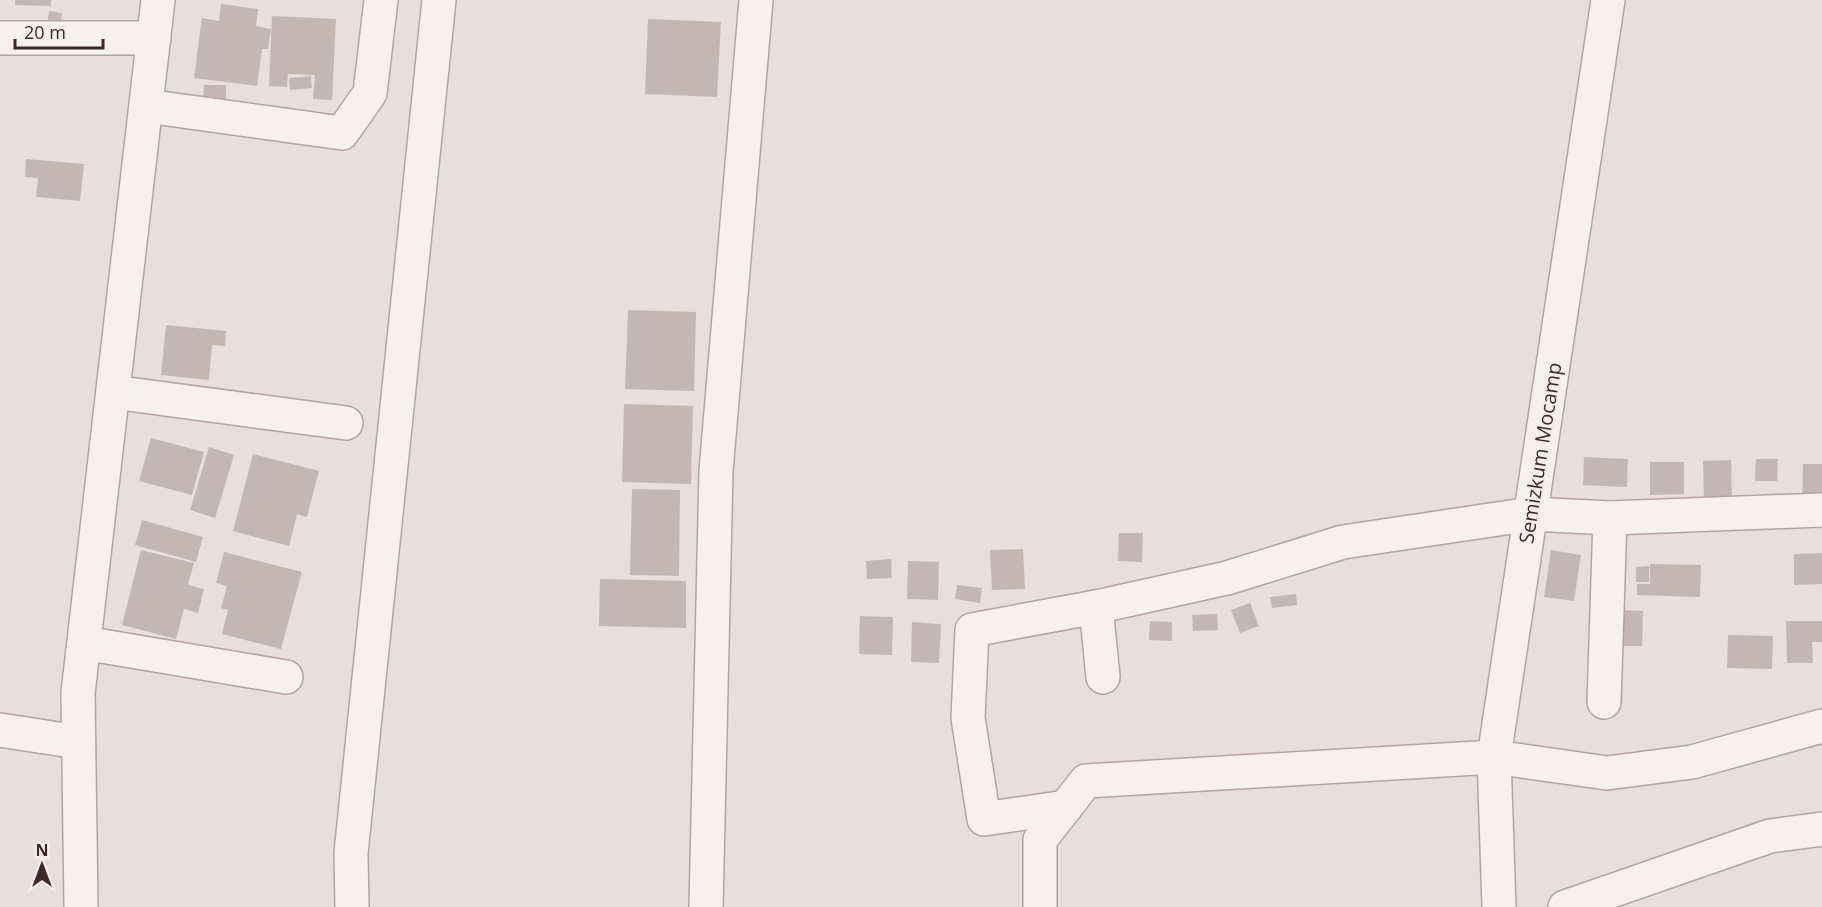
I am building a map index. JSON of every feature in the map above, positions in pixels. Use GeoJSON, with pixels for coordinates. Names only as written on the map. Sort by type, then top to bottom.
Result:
{"type":"FeatureCollection","features":[{"type":"Feature","properties":{"kind":"street"},"geometry":{"type":"LineString","coordinates":[[81,907],[78,693],[158,0]]}},
{"type":"Feature","properties":{"kind":"street"},"geometry":{"type":"LineString","coordinates":[[146,106],[342,133],[370,93],[381,0]]}},
{"type":"Feature","properties":{"kind":"street"},"geometry":{"type":"LineString","coordinates":[[352,907],[351,853],[438,0]]}},
{"type":"Feature","properties":{"kind":"street"},"geometry":{"type":"LineString","coordinates":[[706,907],[716,471],[756,0]]}},
{"type":"Feature","properties":{"kind":"street","name":"Semizkum Mocamp"},"geometry":{"type":"LineString","coordinates":[[1499,907],[1494,757],[1608,0]]}},
{"type":"Feature","properties":{"kind":"street"},"geometry":{"type":"LineString","coordinates":[[0,38],[154,38]]}},
{"type":"Feature","properties":{"kind":"street"},"geometry":{"type":"LineString","coordinates":[[113,392],[346,423]]}},
{"type":"Feature","properties":{"kind":"street"},"geometry":{"type":"LineString","coordinates":[[1066,807],[984,819],[968,718],[972,630],[992,624],[1096,607],[1227,578],[1343,542],[1531,514],[1610,518],[1822,510]]}},
{"type":"Feature","properties":{"kind":"street"},"geometry":{"type":"LineString","coordinates":[[1604,702],[1610,518]]}},
{"type":"Feature","properties":{"kind":"street"},"geometry":{"type":"LineString","coordinates":[[1096,607],[1104,677]]}},
{"type":"Feature","properties":{"kind":"street"},"geometry":{"type":"LineString","coordinates":[[84,643],[286,677]]}},
{"type":"Feature","properties":{"kind":"street"},"geometry":{"type":"LineString","coordinates":[[1040,907],[1040,840],[1086,781],[1494,757],[1606,773],[1692,762],[1822,726]]}},
{"type":"Feature","properties":{"kind":"street"},"geometry":{"type":"LineString","coordinates":[[0,730],[78,742]]}},
{"type":"Feature","properties":{"kind":"street"},"geometry":{"type":"LineString","coordinates":[[1565,907],[1770,836],[1822,829]]}},
{"type":"Feature","properties":{"kind":"building"},"geometry":{"type":"Polygon","coordinates":[[[15,0],[51,0],[51,6],[15,5],[15,0]]]}},
{"type":"Feature","properties":{"kind":"building"},"geometry":{"type":"Polygon","coordinates":[[[221,4],[258,9],[256,26],[271,29],[268,49],[262,49],[257,86],[194,78],[202,18],[219,21],[221,4]]]}},
{"type":"Feature","properties":{"kind":"building"},"geometry":{"type":"Polygon","coordinates":[[[49,11],[62,13],[59,36],[46,35],[49,11]]]}},
{"type":"Feature","properties":{"kind":"building"},"geometry":{"type":"Polygon","coordinates":[[[272,16],[336,19],[332,100],[313,99],[315,75],[288,74],[287,87],[269,86],[272,16]]]}},
{"type":"Feature","properties":{"kind":"building"},"geometry":{"type":"Polygon","coordinates":[[[648,19],[721,22],[717,97],[645,94],[648,19]]]}},
{"type":"Feature","properties":{"kind":"building"},"geometry":{"type":"Polygon","coordinates":[[[311,76],[312,88],[290,90],[289,78],[311,76]]]}},
{"type":"Feature","properties":{"kind":"building"},"geometry":{"type":"Polygon","coordinates":[[[204,85],[226,85],[226,106],[203,106],[204,85]]]}},
{"type":"Feature","properties":{"kind":"building"},"geometry":{"type":"Polygon","coordinates":[[[26,159],[84,164],[80,201],[36,197],[38,178],[25,177],[26,159]]]}},
{"type":"Feature","properties":{"kind":"building"},"geometry":{"type":"Polygon","coordinates":[[[628,310],[696,312],[694,391],[625,389],[628,310]]]}},
{"type":"Feature","properties":{"kind":"building"},"geometry":{"type":"Polygon","coordinates":[[[166,325],[226,331],[225,346],[212,345],[209,380],[161,375],[166,325]]]}},
{"type":"Feature","properties":{"kind":"building"},"geometry":{"type":"Polygon","coordinates":[[[624,404],[693,406],[691,484],[622,482],[624,404]]]}},
{"type":"Feature","properties":{"kind":"building"},"geometry":{"type":"Polygon","coordinates":[[[151,438],[204,452],[192,495],[139,481],[151,438]]]}},
{"type":"Feature","properties":{"kind":"building"},"geometry":{"type":"Polygon","coordinates":[[[209,447],[234,455],[215,518],[190,510],[209,447]]]}},
{"type":"Feature","properties":{"kind":"building"},"geometry":{"type":"Polygon","coordinates":[[[253,454],[319,471],[307,517],[297,514],[289,546],[233,531],[253,454]]]}},
{"type":"Feature","properties":{"kind":"building"},"geometry":{"type":"Polygon","coordinates":[[[1584,457],[1628,459],[1627,487],[1583,485],[1584,457]]]}},
{"type":"Feature","properties":{"kind":"building"},"geometry":{"type":"Polygon","coordinates":[[[1756,459],[1778,459],[1777,481],[1755,481],[1756,459]]]}},
{"type":"Feature","properties":{"kind":"building"},"geometry":{"type":"Polygon","coordinates":[[[1731,460],[1732,501],[1704,502],[1703,461],[1731,460]]]}},
{"type":"Feature","properties":{"kind":"building"},"geometry":{"type":"Polygon","coordinates":[[[1650,462],[1684,462],[1684,494],[1650,495],[1650,462]]]}},
{"type":"Feature","properties":{"kind":"building"},"geometry":{"type":"Polygon","coordinates":[[[1803,464],[1822,464],[1822,507],[1802,506],[1803,464]]]}},
{"type":"Feature","properties":{"kind":"building"},"geometry":{"type":"Polygon","coordinates":[[[632,489],[680,490],[679,576],[630,575],[632,489]]]}},
{"type":"Feature","properties":{"kind":"building"},"geometry":{"type":"Polygon","coordinates":[[[142,520],[203,537],[196,562],[135,545],[142,520]]]}},
{"type":"Feature","properties":{"kind":"building"},"geometry":{"type":"Polygon","coordinates":[[[1119,533],[1143,533],[1142,562],[1118,561],[1119,533]]]}},
{"type":"Feature","properties":{"kind":"building"},"geometry":{"type":"Polygon","coordinates":[[[1023,549],[1025,589],[992,590],[990,550],[1023,549]]]}},
{"type":"Feature","properties":{"kind":"building"},"geometry":{"type":"Polygon","coordinates":[[[141,550],[194,563],[188,585],[204,589],[198,613],[184,609],[176,639],[122,625],[141,550]]]}},
{"type":"Feature","properties":{"kind":"building"},"geometry":{"type":"Polygon","coordinates":[[[1551,550],[1581,555],[1574,601],[1544,597],[1551,550]]]}},
{"type":"Feature","properties":{"kind":"building"},"geometry":{"type":"Polygon","coordinates":[[[224,552],[302,572],[281,649],[222,634],[228,610],[221,608],[227,586],[216,583],[224,552]]]}},
{"type":"Feature","properties":{"kind":"building"},"geometry":{"type":"Polygon","coordinates":[[[1822,553],[1822,584],[1794,585],[1794,554],[1822,553]]]}},
{"type":"Feature","properties":{"kind":"building"},"geometry":{"type":"Polygon","coordinates":[[[891,559],[892,578],[867,579],[866,561],[891,559]]]}},
{"type":"Feature","properties":{"kind":"building"},"geometry":{"type":"Polygon","coordinates":[[[908,561],[939,562],[938,600],[907,599],[908,561]]]}},
{"type":"Feature","properties":{"kind":"building"},"geometry":{"type":"Polygon","coordinates":[[[1650,564],[1701,565],[1700,597],[1637,595],[1637,584],[1650,584],[1650,564]]]}},
{"type":"Feature","properties":{"kind":"building"},"geometry":{"type":"Polygon","coordinates":[[[1649,566],[1649,582],[1636,582],[1636,567],[1649,566]]]}},
{"type":"Feature","properties":{"kind":"building"},"geometry":{"type":"Polygon","coordinates":[[[600,579],[686,581],[686,628],[599,626],[600,579]]]}},
{"type":"Feature","properties":{"kind":"building"},"geometry":{"type":"Polygon","coordinates":[[[957,585],[982,588],[980,603],[955,599],[957,585]]]}},
{"type":"Feature","properties":{"kind":"building"},"geometry":{"type":"Polygon","coordinates":[[[1296,594],[1297,605],[1272,608],[1270,597],[1296,594]]]}},
{"type":"Feature","properties":{"kind":"building"},"geometry":{"type":"Polygon","coordinates":[[[1250,603],[1259,626],[1240,633],[1231,610],[1250,603]]]}},
{"type":"Feature","properties":{"kind":"building"},"geometry":{"type":"Polygon","coordinates":[[[1622,610],[1643,611],[1642,646],[1621,646],[1622,610]]]}},
{"type":"Feature","properties":{"kind":"building"},"geometry":{"type":"Polygon","coordinates":[[[1217,614],[1218,630],[1193,631],[1192,615],[1217,614]]]}},
{"type":"Feature","properties":{"kind":"building"},"geometry":{"type":"Polygon","coordinates":[[[860,616],[893,617],[892,655],[859,654],[860,616]]]}},
{"type":"Feature","properties":{"kind":"building"},"geometry":{"type":"Polygon","coordinates":[[[1150,621],[1172,622],[1172,641],[1149,640],[1150,621]]]}},
{"type":"Feature","properties":{"kind":"building"},"geometry":{"type":"Polygon","coordinates":[[[1786,621],[1822,621],[1822,642],[1812,642],[1813,663],[1787,663],[1786,621]]]}},
{"type":"Feature","properties":{"kind":"building"},"geometry":{"type":"Polygon","coordinates":[[[912,622],[941,624],[939,663],[911,662],[912,622]]]}},
{"type":"Feature","properties":{"kind":"building"},"geometry":{"type":"Polygon","coordinates":[[[1728,635],[1773,636],[1772,669],[1727,668],[1728,635]]]}}]}
